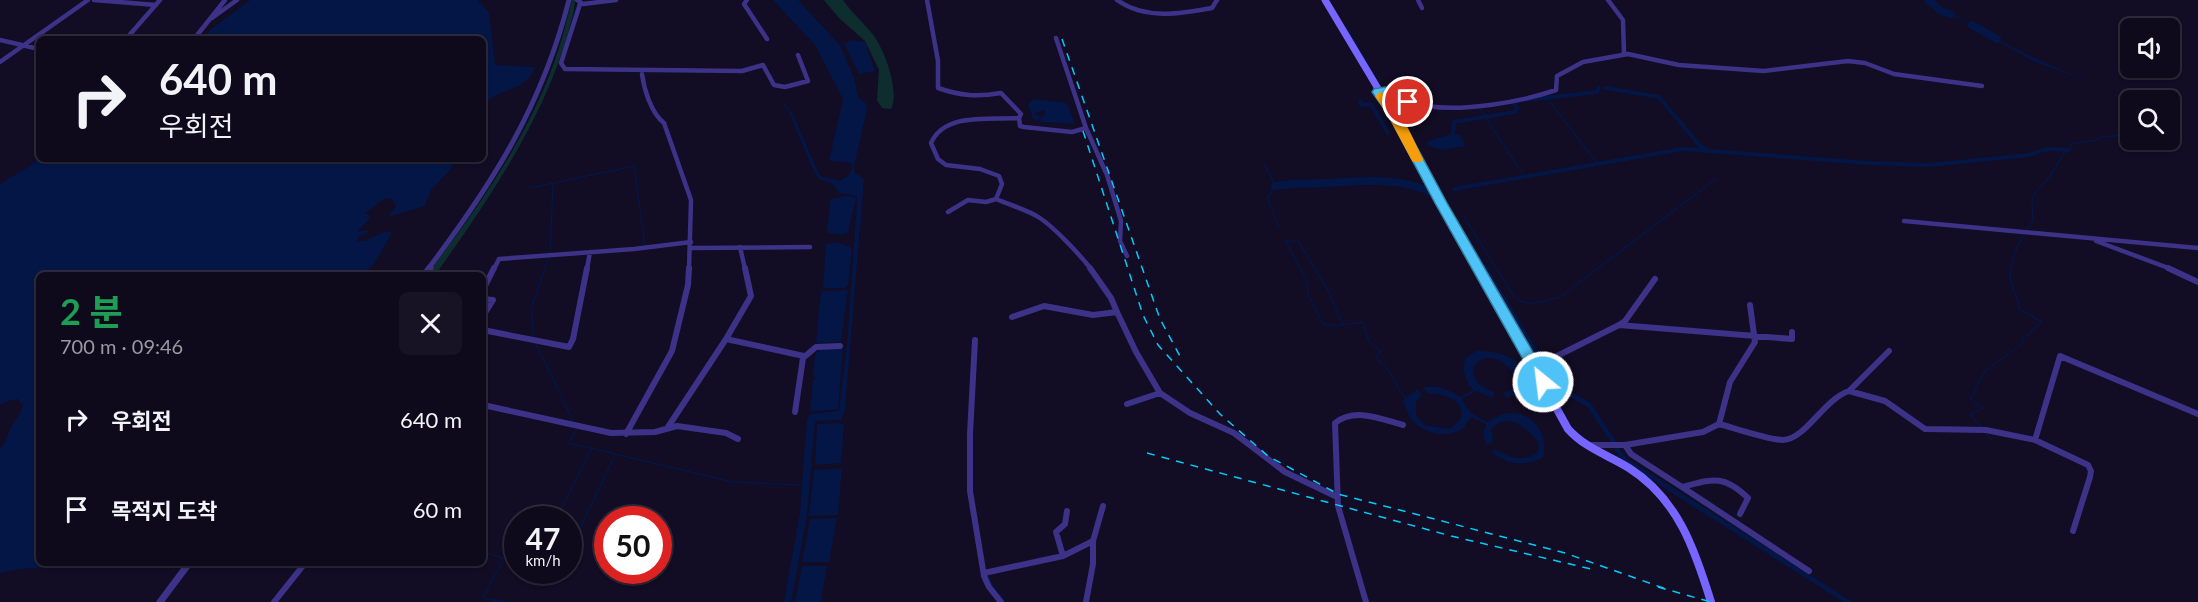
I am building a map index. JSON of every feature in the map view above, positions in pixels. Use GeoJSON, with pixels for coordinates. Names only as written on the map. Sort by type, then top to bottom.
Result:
{"type":"FeatureCollection","features":[{"type":"Feature","properties":{"kind":"main road"},"geometry":{"type":"LineString","coordinates":[[1325,0],[1381,91],[1568,429],[1576,439],[1631,470],[1664,496],[1683,523],[1691,540],[1711,602]]}},
{"type":"Feature","properties":{"kind":"street"},"geometry":{"type":"LineString","coordinates":[[37,36],[88,0]]}},
{"type":"Feature","properties":{"kind":"street"},"geometry":{"type":"LineString","coordinates":[[94,0],[156,4]]}},
{"type":"Feature","properties":{"kind":"street"},"geometry":{"type":"LineString","coordinates":[[129,36],[160,0]]}},
{"type":"Feature","properties":{"kind":"street"},"geometry":{"type":"LineString","coordinates":[[196,36],[225,0]]}},
{"type":"Feature","properties":{"kind":"street"},"geometry":{"type":"LineString","coordinates":[[208,21],[237,0]]}},
{"type":"Feature","properties":{"kind":"street"},"geometry":{"type":"LineString","coordinates":[[426,272],[480,200],[527,119],[550,69],[569,0]]}},
{"type":"Feature","properties":{"kind":"street"},"geometry":{"type":"LineString","coordinates":[[616,0],[579,2],[561,66],[565,69],[742,71],[763,65],[774,85],[785,87],[808,81],[798,55]]}},
{"type":"Feature","properties":{"kind":"street"},"geometry":{"type":"LineString","coordinates":[[747,0],[744,4],[767,39]]}},
{"type":"Feature","properties":{"kind":"street"},"geometry":{"type":"LineString","coordinates":[[927,0],[938,61],[938,88],[958,95],[975,97],[1001,93],[1021,114],[1020,126],[1072,132],[1086,128]]}},
{"type":"Feature","properties":{"kind":"street"},"geometry":{"type":"LineString","coordinates":[[1117,0],[1124,5],[1162,14],[1212,8],[1216,0]]}},
{"type":"Feature","properties":{"kind":"street"},"geometry":{"type":"LineString","coordinates":[[1418,0],[1422,8]]}},
{"type":"Feature","properties":{"kind":"street"},"geometry":{"type":"LineString","coordinates":[[1608,0],[1623,20],[1624,54]]}},
{"type":"Feature","properties":{"kind":"street"},"geometry":{"type":"LineString","coordinates":[[0,62],[36,37]]}},
{"type":"Feature","properties":{"kind":"street"},"geometry":{"type":"LineString","coordinates":[[1056,39],[1121,221],[1120,241],[1127,256]]}},
{"type":"Feature","properties":{"kind":"street"},"geometry":{"type":"LineString","coordinates":[[0,40],[36,48]]}},
{"type":"Feature","properties":{"kind":"street"},"geometry":{"type":"LineString","coordinates":[[1381,91],[1415,104],[1439,108],[1535,95],[1556,90],[1557,76],[1576,64],[1624,54],[1679,65],[1764,71],[1848,61],[1865,63],[1894,74],[1982,86]]}},
{"type":"Feature","properties":{"kind":"street"},"geometry":{"type":"LineString","coordinates":[[626,434],[672,351],[688,285],[691,245],[691,200],[664,123],[659,119],[644,87],[642,74]]}},
{"type":"Feature","properties":{"kind":"street"},"geometry":{"type":"LineString","coordinates":[[996,199],[1002,184],[999,176],[980,169],[946,165],[938,159],[931,143],[936,132],[952,122],[1019,118]]}},
{"type":"Feature","properties":{"kind":"street"},"geometry":{"type":"LineString","coordinates":[[948,212],[968,200],[986,202],[996,199],[1040,218],[1069,246],[1077,249],[1111,298],[1136,352],[1160,393],[1190,413],[1234,433],[1285,472],[1337,497]]}},
{"type":"Feature","properties":{"kind":"street"},"geometry":{"type":"LineString","coordinates":[[1904,221],[2198,248]]}},
{"type":"Feature","properties":{"kind":"street"},"geometry":{"type":"LineString","coordinates":[[2088,238],[2158,262],[2198,282]]}},
{"type":"Feature","properties":{"kind":"street"},"geometry":{"type":"LineString","coordinates":[[486,284],[499,259],[691,245],[810,247]]}},
{"type":"Feature","properties":{"kind":"street"},"geometry":{"type":"LineString","coordinates":[[667,429],[726,339],[751,296],[740,247]]}},
{"type":"Feature","properties":{"kind":"street"},"geometry":{"type":"LineString","coordinates":[[486,331],[568,347],[573,339],[590,252]]}},
{"type":"Feature","properties":{"kind":"street"},"geometry":{"type":"LineString","coordinates":[[1535,367],[1625,321],[1655,279]]}},
{"type":"Feature","properties":{"kind":"street"},"geometry":{"type":"LineString","coordinates":[[486,299],[493,300],[486,311]]}},
{"type":"Feature","properties":{"kind":"street"},"geometry":{"type":"LineString","coordinates":[[1719,424],[1730,382],[1751,350],[1756,338],[1750,305]]}},
{"type":"Feature","properties":{"kind":"street"},"geometry":{"type":"LineString","coordinates":[[1012,317],[1044,306],[1093,315],[1117,312]]}},
{"type":"Feature","properties":{"kind":"street"},"geometry":{"type":"LineString","coordinates":[[1619,325],[1756,338],[1792,339],[1792,332]]}},
{"type":"Feature","properties":{"kind":"street"},"geometry":{"type":"LineString","coordinates":[[726,339],[804,356]]}},
{"type":"Feature","properties":{"kind":"street"},"geometry":{"type":"LineString","coordinates":[[975,340],[970,434],[970,491],[984,573],[989,588],[1001,602]]}},
{"type":"Feature","properties":{"kind":"street"},"geometry":{"type":"LineString","coordinates":[[795,412],[804,356],[816,347],[840,346]]}},
{"type":"Feature","properties":{"kind":"street"},"geometry":{"type":"LineString","coordinates":[[1849,391],[1889,351]]}},
{"type":"Feature","properties":{"kind":"street"},"geometry":{"type":"LineString","coordinates":[[2035,440],[2060,356],[2198,414]]}},
{"type":"Feature","properties":{"kind":"street"},"geometry":{"type":"LineString","coordinates":[[1586,445],[1625,445],[1702,432],[1719,424],[1782,440],[1793,439],[1801,433],[1826,403],[1840,393],[1849,391],[1885,401],[1930,430],[1986,430],[2035,440],[2090,468],[2090,477],[2073,531]]}},
{"type":"Feature","properties":{"kind":"street"},"geometry":{"type":"LineString","coordinates":[[1127,404],[1160,393]]}},
{"type":"Feature","properties":{"kind":"street"},"geometry":{"type":"LineString","coordinates":[[486,406],[626,434],[677,426],[726,433],[738,439]]}},
{"type":"Feature","properties":{"kind":"street"},"geometry":{"type":"LineString","coordinates":[[1366,602],[1339,513],[1335,423],[1339,418],[1353,414],[1403,425]]}},
{"type":"Feature","properties":{"kind":"street"},"geometry":{"type":"LineString","coordinates":[[1625,445],[1631,454],[1809,571]]}},
{"type":"Feature","properties":{"kind":"street"},"geometry":{"type":"LineString","coordinates":[[1682,487],[1718,478],[1726,479],[1748,498],[1740,514]]}},
{"type":"Feature","properties":{"kind":"street"},"geometry":{"type":"LineString","coordinates":[[1086,602],[1093,564],[1093,541],[1103,506]]}},
{"type":"Feature","properties":{"kind":"street"},"geometry":{"type":"LineString","coordinates":[[1063,556],[1056,532],[1065,525],[1066,511]]}},
{"type":"Feature","properties":{"kind":"street"},"geometry":{"type":"LineString","coordinates":[[984,573],[1063,556],[1093,541]]}},
{"type":"Feature","properties":{"kind":"street"},"geometry":{"type":"LineString","coordinates":[[160,602],[187,566]]}},
{"type":"Feature","properties":{"kind":"street"},"geometry":{"type":"LineString","coordinates":[[274,602],[303,566]]}},
{"type":"Feature","properties":{"kind":"green space"},"geometry":{"type":"Polygon","coordinates":[[[572,0],[575,0],[564,47],[536,116],[499,180],[458,243],[437,272],[428,272],[480,202],[512,152],[539,99],[563,36],[572,0]]]}},
{"type":"Feature","properties":{"kind":"green space"},"geometry":{"type":"Polygon","coordinates":[[[824,0],[843,0],[878,43],[887,61],[892,82],[894,93],[891,109],[882,108],[877,100],[879,70],[865,41],[839,18],[824,0]]]}},
{"type":"Feature","properties":{"kind":"water"},"geometry":{"type":"Polygon","coordinates":[[[250,0],[478,0],[489,13],[495,65],[535,67],[525,82],[496,95],[486,103],[486,36],[205,36],[250,0]]]}},
{"type":"Feature","properties":{"kind":"water"},"geometry":{"type":"Polygon","coordinates":[[[773,0],[798,0],[840,45],[854,77],[858,97],[865,102],[867,109],[854,167],[854,172],[864,179],[845,409],[841,420],[815,421],[807,516],[791,602],[784,602],[800,512],[807,419],[810,414],[839,411],[847,343],[857,196],[839,193],[833,184],[819,179],[814,172],[789,112],[792,112],[820,176],[840,181],[849,175],[853,165],[848,162],[829,161],[843,99],[815,45],[773,0]]]}},
{"type":"Feature","properties":{"kind":"water"},"geometry":{"type":"Polygon","coordinates":[[[1926,0],[2023,53],[2113,91],[2031,60],[1958,18],[1938,11],[1926,0]]]}},
{"type":"Feature","properties":{"kind":"water"},"geometry":{"type":"Polygon","coordinates":[[[852,40],[865,42],[875,71],[859,74],[844,44],[852,40]]]}},
{"type":"Feature","properties":{"kind":"water"},"geometry":{"type":"Polygon","coordinates":[[[1034,99],[1067,103],[1075,124],[1040,122],[1041,116],[1046,114],[1044,110],[1034,114],[1040,116],[1038,122],[1033,119],[1028,104],[1034,99]]]}},
{"type":"Feature","properties":{"kind":"water"},"geometry":{"type":"Polygon","coordinates":[[[1451,134],[1460,135],[1466,146],[1443,150],[1428,146],[1428,141],[1451,134]]]}},
{"type":"Feature","properties":{"kind":"water"},"geometry":{"type":"Polygon","coordinates":[[[35,161],[454,162],[431,190],[425,206],[388,217],[396,206],[392,199],[385,198],[364,214],[368,214],[370,218],[357,232],[367,230],[369,232],[358,237],[357,241],[364,241],[386,231],[392,233],[374,264],[365,272],[36,272],[36,566],[48,566],[0,573],[0,448],[23,405],[18,399],[0,405],[0,185],[35,161]]]}},
{"type":"Feature","properties":{"kind":"water"},"geometry":{"type":"Polygon","coordinates":[[[847,196],[856,199],[848,232],[843,235],[827,233],[830,199],[847,196]]]}},
{"type":"Feature","properties":{"kind":"water"},"geometry":{"type":"Polygon","coordinates":[[[838,242],[852,248],[848,285],[845,288],[823,288],[826,244],[838,242]]]}},
{"type":"Feature","properties":{"kind":"water"},"geometry":{"type":"Polygon","coordinates":[[[848,290],[841,342],[816,343],[821,291],[848,290]]]}},
{"type":"Feature","properties":{"kind":"water"},"geometry":{"type":"Polygon","coordinates":[[[820,349],[843,349],[838,409],[810,412],[813,380],[816,379],[813,375],[815,355],[820,349]]]}},
{"type":"Feature","properties":{"kind":"water"},"geometry":{"type":"Polygon","coordinates":[[[1476,351],[1496,353],[1514,360],[1524,373],[1524,382],[1521,393],[1506,398],[1504,392],[1514,389],[1517,378],[1506,365],[1494,359],[1477,362],[1474,377],[1481,385],[1494,392],[1493,398],[1476,391],[1462,399],[1466,407],[1487,422],[1509,413],[1526,416],[1538,426],[1544,441],[1543,458],[1529,463],[1516,463],[1504,460],[1491,452],[1495,449],[1511,457],[1521,458],[1537,453],[1539,443],[1529,431],[1510,421],[1496,425],[1490,431],[1493,434],[1492,443],[1487,445],[1483,436],[1486,424],[1471,417],[1458,431],[1437,434],[1424,430],[1410,417],[1403,400],[1417,389],[1422,394],[1416,402],[1416,416],[1425,425],[1449,429],[1457,422],[1461,416],[1458,404],[1445,396],[1428,394],[1423,387],[1443,388],[1460,397],[1473,390],[1465,376],[1464,364],[1465,359],[1476,351]]]}},
{"type":"Feature","properties":{"kind":"water"},"geometry":{"type":"Polygon","coordinates":[[[840,423],[844,426],[841,463],[815,465],[817,424],[840,423]]]}},
{"type":"Feature","properties":{"kind":"water"},"geometry":{"type":"Polygon","coordinates":[[[842,468],[838,515],[809,516],[814,470],[842,468]]]}},
{"type":"Feature","properties":{"kind":"water"},"geometry":{"type":"Polygon","coordinates":[[[837,518],[829,562],[802,562],[810,519],[837,518]]]}},
{"type":"Feature","properties":{"kind":"water"},"geometry":{"type":"Polygon","coordinates":[[[802,566],[827,566],[821,602],[795,602],[802,566]]]}},
{"type":"Feature","properties":{"kind":"waterway"},"geometry":{"type":"LineString","coordinates":[[1928,0],[1941,11],[1950,14]]}},
{"type":"Feature","properties":{"kind":"waterway"},"geometry":{"type":"LineString","coordinates":[[1972,25],[1997,39]]}},
{"type":"Feature","properties":{"kind":"waterway"},"geometry":{"type":"LineString","coordinates":[[1347,28],[1378,82]]}},
{"type":"Feature","properties":{"kind":"waterway"},"geometry":{"type":"LineString","coordinates":[[1526,100],[1597,92],[1599,88]]}},
{"type":"Feature","properties":{"kind":"waterway"},"geometry":{"type":"LineString","coordinates":[[1606,88],[1659,97],[1699,145],[1707,150]]}},
{"type":"Feature","properties":{"kind":"waterway"},"geometry":{"type":"LineString","coordinates":[[1388,96],[1411,139]]}},
{"type":"Feature","properties":{"kind":"waterway"},"geometry":{"type":"LineString","coordinates":[[1547,98],[1597,163]]}},
{"type":"Feature","properties":{"kind":"waterway"},"geometry":{"type":"LineString","coordinates":[[1360,101],[1362,105],[1371,104],[1388,133]]}},
{"type":"Feature","properties":{"kind":"waterway"},"geometry":{"type":"LineString","coordinates":[[1453,134],[1454,122],[1515,112],[1517,108],[1513,102],[1517,101]]}},
{"type":"Feature","properties":{"kind":"waterway"},"geometry":{"type":"LineString","coordinates":[[783,103],[790,111]]}},
{"type":"Feature","properties":{"kind":"waterway"},"geometry":{"type":"LineString","coordinates":[[1480,109],[1524,176]]}},
{"type":"Feature","properties":{"kind":"waterway"},"geometry":{"type":"LineString","coordinates":[[2026,229],[2033,221],[2034,194],[2049,178],[2064,153],[2072,148],[2071,144],[2120,134]]}},
{"type":"Feature","properties":{"kind":"waterway"},"geometry":{"type":"LineString","coordinates":[[1454,189],[1683,149],[1868,163],[1929,165],[2029,155],[2047,149],[2068,150]]}},
{"type":"Feature","properties":{"kind":"waterway"},"geometry":{"type":"LineString","coordinates":[[1263,162],[1274,184],[1267,197],[1279,228]]}},
{"type":"Feature","properties":{"kind":"waterway"},"geometry":{"type":"LineString","coordinates":[[530,188],[634,166],[645,246]]}},
{"type":"Feature","properties":{"kind":"waterway"},"geometry":{"type":"LineString","coordinates":[[1464,217],[1515,298],[1526,303],[1537,303],[1560,297],[1717,178]]}},
{"type":"Feature","properties":{"kind":"waterway"},"geometry":{"type":"LineString","coordinates":[[1275,186],[1379,181],[1405,184],[1429,191]]}},
{"type":"Feature","properties":{"kind":"waterway"},"geometry":{"type":"LineString","coordinates":[[534,338],[531,309],[550,253],[553,184]]}},
{"type":"Feature","properties":{"kind":"waterway"},"geometry":{"type":"LineString","coordinates":[[1458,224],[1485,269]]}},
{"type":"Feature","properties":{"kind":"waterway"},"geometry":{"type":"LineString","coordinates":[[1981,427],[1970,415],[1983,408],[1971,399],[1985,371],[2023,343],[2022,340],[2042,322],[2019,309],[2011,282],[2013,258],[2023,236]]}},
{"type":"Feature","properties":{"kind":"waterway"},"geometry":{"type":"LineString","coordinates":[[1285,240],[1306,280],[1308,294],[1323,324],[1343,325]]}},
{"type":"Feature","properties":{"kind":"waterway"},"geometry":{"type":"LineString","coordinates":[[1287,241],[1298,241],[1329,292],[1343,325]]}},
{"type":"Feature","properties":{"kind":"waterway"},"geometry":{"type":"LineString","coordinates":[[1485,268],[1556,386],[1589,405],[1613,441]]}},
{"type":"Feature","properties":{"kind":"waterway"},"geometry":{"type":"LineString","coordinates":[[1343,325],[1363,322],[1369,342],[1381,351],[1376,357],[1407,399]]}},
{"type":"Feature","properties":{"kind":"waterway"},"geometry":{"type":"LineString","coordinates":[[536,344],[573,421]]}},
{"type":"Feature","properties":{"kind":"waterway"},"geometry":{"type":"LineString","coordinates":[[577,428],[569,443],[733,482],[803,485]]}},
{"type":"Feature","properties":{"kind":"waterway"},"geometry":{"type":"LineString","coordinates":[[1986,434],[1992,440]]}},
{"type":"Feature","properties":{"kind":"waterway"},"geometry":{"type":"LineString","coordinates":[[1616,448],[1625,460],[1848,602]]}},
{"type":"Feature","properties":{"kind":"waterway"},"geometry":{"type":"LineString","coordinates":[[563,506],[591,450]]}},
{"type":"Feature","properties":{"kind":"waterway"},"geometry":{"type":"LineString","coordinates":[[582,524],[615,455]]}},
{"type":"Feature","properties":{"kind":"waterway"},"geometry":{"type":"LineString","coordinates":[[483,598],[504,558],[486,553]]}},
{"type":"Feature","properties":{"kind":"waterway"},"geometry":{"type":"LineString","coordinates":[[988,575],[993,587],[1006,602]]}},
{"type":"Feature","properties":{"kind":"waterway"},"geometry":{"type":"LineString","coordinates":[[485,599],[508,602]]}},
{"type":"Feature","properties":{"kind":"railway"},"geometry":{"type":"LineString","coordinates":[[1062,39],[1160,319],[1182,360]]}},
{"type":"Feature","properties":{"kind":"railway"},"geometry":{"type":"LineString","coordinates":[[1083,131],[1143,315],[1158,345],[1220,414],[1268,456],[1338,494],[1565,553],[1666,589]]}},
{"type":"Feature","properties":{"kind":"railway"},"geometry":{"type":"LineString","coordinates":[[1147,453],[1451,536],[1591,569]]}},
{"type":"Feature","properties":{"kind":"railway"},"geometry":{"type":"LineString","coordinates":[[1658,587],[1711,602]]}},
{"type":"Feature","properties":{"kind":"slow traffic"},"geometry":{"type":"LineString","coordinates":[[1380,96],[1392,112],[1417,159]]}},
{"type":"Feature","properties":{"kind":"route"},"geometry":{"type":"LineString","coordinates":[[1408,102],[1385,90],[1378,92],[1392,112],[1543,382]]}}]}
